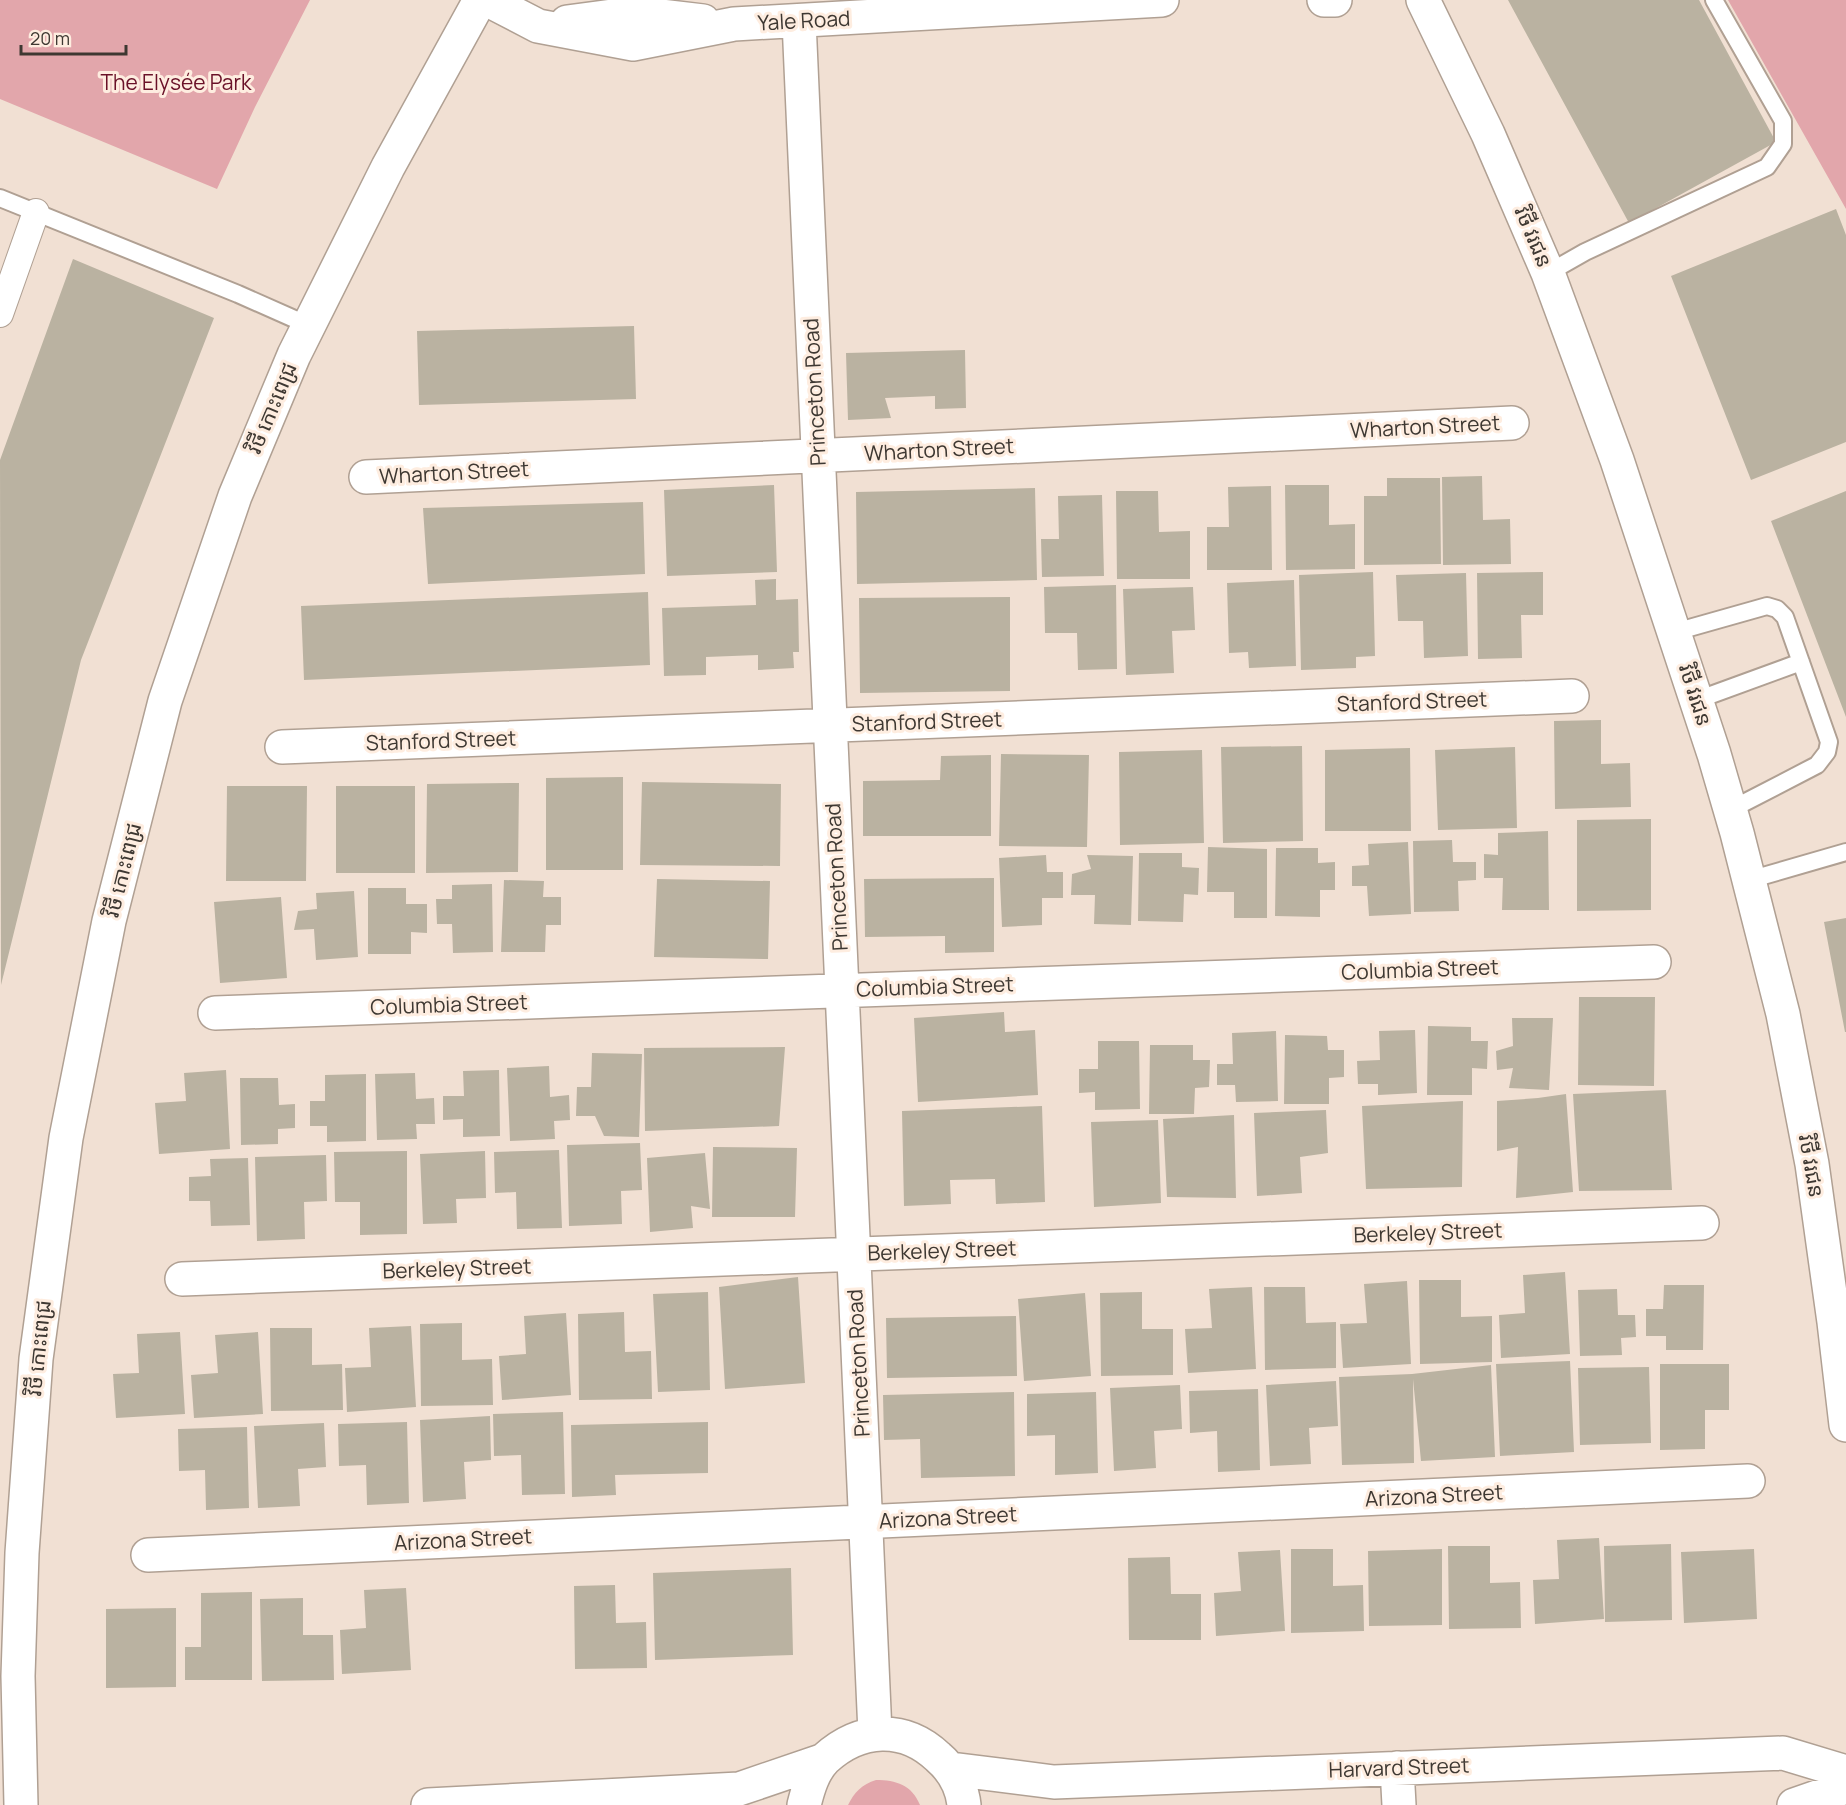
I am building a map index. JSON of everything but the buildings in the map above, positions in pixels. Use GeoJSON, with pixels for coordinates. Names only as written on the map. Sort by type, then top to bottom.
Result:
{"type":"FeatureCollection","features":[{"type":"Feature","properties":{"kind":"street","name":"វិថី កោះពេជ្រ"},"geometry":{"type":"LineString","coordinates":[[21,1805],[9,1718],[36,1359],[66,1138],[107,933],[165,701],[235,496],[308,325],[388,167],[480,0]]}},
{"type":"Feature","properties":{"kind":"street","name":"Yale Road"},"geometry":{"type":"LineString","coordinates":[[488,0],[538,26],[633,44],[734,24],[1162,0]]}},
{"type":"Feature","properties":{"kind":"street"},"geometry":{"type":"LineString","coordinates":[[1324,0],[1335,0]]}},
{"type":"Feature","properties":{"kind":"street","name":"វិថី វរជន"},"geometry":{"type":"LineString","coordinates":[[1423,0],[1488,134],[1548,273],[1617,460],[1697,699],[1730,810],[1783,1014],[1812,1164],[1840,1320],[1846,1425]]}},
{"type":"Feature","properties":{"kind":"street","name":"Princeton Road"},"geometry":{"type":"LineString","coordinates":[[799,21],[875,1733]]}},
{"type":"Feature","properties":{"kind":"street"},"geometry":{"type":"LineString","coordinates":[[0,314],[36,212]]}},
{"type":"Feature","properties":{"kind":"street","name":"Wharton Street"},"geometry":{"type":"LineString","coordinates":[[366,477],[1512,423]]}},
{"type":"Feature","properties":{"kind":"street","name":"Stanford Street"},"geometry":{"type":"LineString","coordinates":[[282,747],[1572,696]]}},
{"type":"Feature","properties":{"kind":"street","name":"Columbia Street"},"geometry":{"type":"LineString","coordinates":[[215,1013],[1654,962]]}},
{"type":"Feature","properties":{"kind":"street","name":"Berkeley Street"},"geometry":{"type":"LineString","coordinates":[[182,1279],[1702,1223]]}},
{"type":"Feature","properties":{"kind":"street","name":"Arizona Street"},"geometry":{"type":"LineString","coordinates":[[148,1555],[1748,1481]]}},
{"type":"Feature","properties":{"kind":"street"},"geometry":{"type":"LineString","coordinates":[[428,1805],[485,1804],[739,1789],[824,1760],[847,1743],[875,1733],[898,1736],[925,1745],[951,1769],[964,1805]]}},
{"type":"Feature","properties":{"kind":"street","name":"Harvard Street"},"geometry":{"type":"LineString","coordinates":[[951,1769],[1054,1782],[1783,1753],[1846,1772]]}},
{"type":"Feature","properties":{"kind":"street"},"geometry":{"type":"LineString","coordinates":[[804,1805],[809,1785],[824,1760]]}},
{"type":"Feature","properties":{"kind":"street"},"geometry":{"type":"LineString","coordinates":[[1397,1768],[1399,1805]]}},
{"type":"Feature","properties":{"kind":"street"},"geometry":{"type":"LineString","coordinates":[[1794,1805],[1846,1787]]}},
{"type":"Feature","properties":{"kind":"lane"},"geometry":{"type":"LineString","coordinates":[[1548,273],[1585,252],[1767,168],[1783,144],[1783,122],[1713,0]]}},
{"type":"Feature","properties":{"kind":"lane"},"geometry":{"type":"LineString","coordinates":[[0,198],[238,294],[308,325]]}},
{"type":"Feature","properties":{"kind":"lane"},"geometry":{"type":"LineString","coordinates":[[1675,632],[1767,606],[1777,609],[1785,617],[1829,742],[1827,752],[1816,765],[1730,810]]}},
{"type":"Feature","properties":{"kind":"lane"},"geometry":{"type":"LineString","coordinates":[[1697,699],[1801,662]]}},
{"type":"Feature","properties":{"kind":"lane"},"geometry":{"type":"LineString","coordinates":[[1749,880],[1846,852]]}},
{"type":"Feature","properties":{"kind":"green space","name":"The Elysée Park"},"geometry":{"type":"Polygon","coordinates":[[[0,0],[310,0],[255,107],[217,189],[0,99],[0,0]]]}},
{"type":"Feature","properties":{"kind":"green space"},"geometry":{"type":"Polygon","coordinates":[[[1728,0],[1846,0],[1846,209],[1728,0]]]}},
{"type":"Feature","properties":{"kind":"green space"},"geometry":{"type":"Polygon","coordinates":[[[876,1780],[890,1781],[908,1788],[920,1805],[848,1805],[859,1789],[876,1780]]]}}]}
